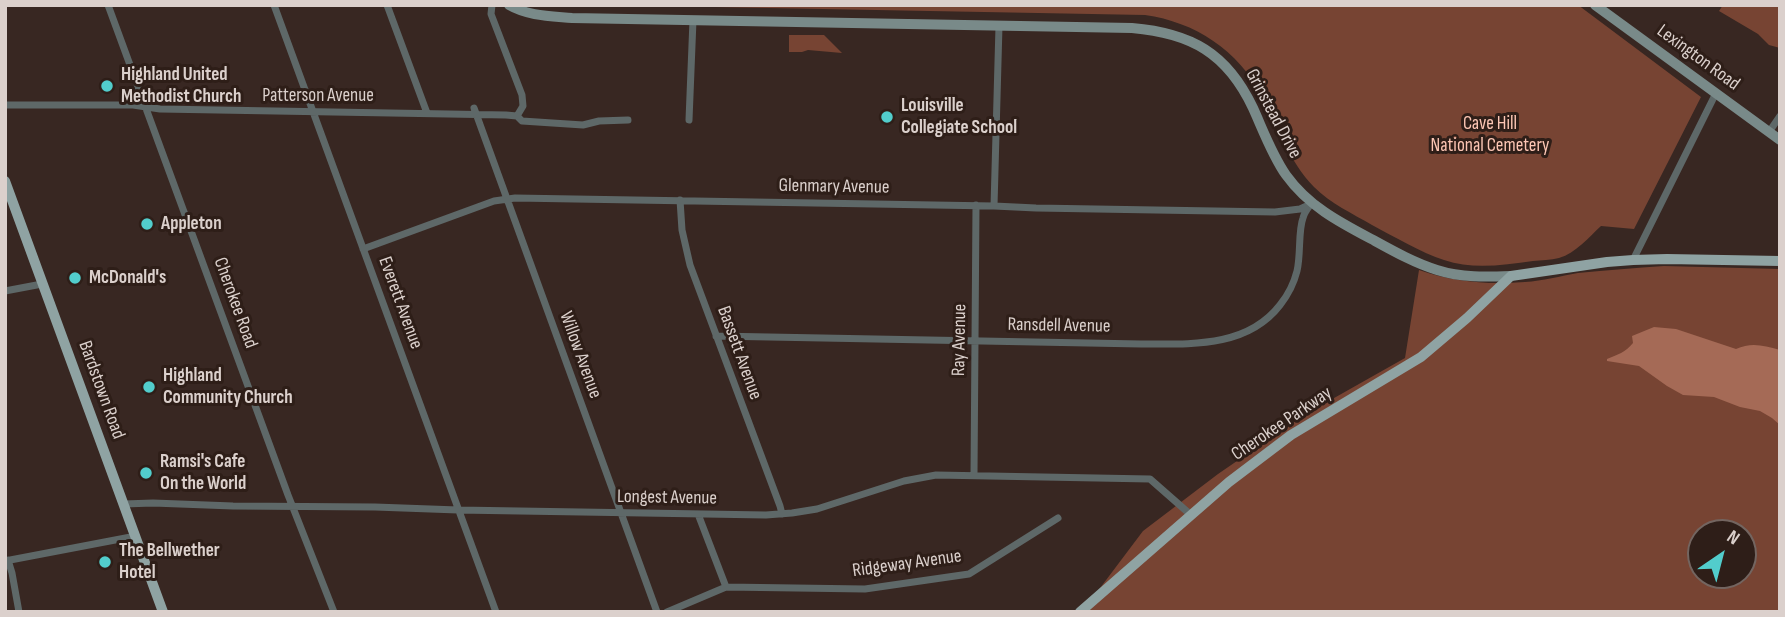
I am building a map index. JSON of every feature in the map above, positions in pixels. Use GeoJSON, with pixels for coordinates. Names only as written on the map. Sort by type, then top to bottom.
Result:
{"type":"FeatureCollection","features":[{"type":"Feature","properties":{"kind":"main road","name":"Grinstead Drive"},"geometry":{"type":"LineString","coordinates":[[509,5],[526,13],[572,18],[1149,29],[1173,34],[1199,45],[1226,67],[1240,84],[1285,173],[1311,204],[1385,247],[1439,271],[1472,277],[1511,276],[1633,260],[1780,261]]}},
{"type":"Feature","properties":{"kind":"main road","name":"Lexington Road"},"geometry":{"type":"LineString","coordinates":[[1595,5],[1780,139]]}},
{"type":"Feature","properties":{"kind":"main road","name":"Bardstown Road"},"geometry":{"type":"LineString","coordinates":[[5,181],[163,612]]}},
{"type":"Feature","properties":{"kind":"main road","name":"Cherokee Parkway"},"geometry":{"type":"LineString","coordinates":[[1080,612],[1229,482],[1291,435],[1427,353],[1511,276]]}},
{"type":"Feature","properties":{"kind":"street","name":"Cherokee Road"},"geometry":{"type":"LineString","coordinates":[[108,5],[334,612]]}},
{"type":"Feature","properties":{"kind":"street","name":"Everett Avenue"},"geometry":{"type":"LineString","coordinates":[[274,5],[496,612]]}},
{"type":"Feature","properties":{"kind":"street"},"geometry":{"type":"LineString","coordinates":[[387,5],[427,113]]}},
{"type":"Feature","properties":{"kind":"street"},"geometry":{"type":"LineString","coordinates":[[492,5],[491,14],[522,95],[523,106],[517,116]]}},
{"type":"Feature","properties":{"kind":"street"},"geometry":{"type":"LineString","coordinates":[[690,120],[693,20]]}},
{"type":"Feature","properties":{"kind":"street"},"geometry":{"type":"LineString","coordinates":[[994,206],[999,26]]}},
{"type":"Feature","properties":{"kind":"street"},"geometry":{"type":"LineString","coordinates":[[1633,260],[1716,93]]}},
{"type":"Feature","properties":{"kind":"street","name":"Patterson Avenue"},"geometry":{"type":"LineString","coordinates":[[5,105],[134,105],[160,109],[313,112],[475,111],[517,116],[522,121],[583,125],[599,121],[628,120]]}},
{"type":"Feature","properties":{"kind":"street","name":"Willow Avenue"},"geometry":{"type":"LineString","coordinates":[[475,111],[657,612]]}},
{"type":"Feature","properties":{"kind":"street"},"geometry":{"type":"LineString","coordinates":[[1769,132],[1780,116]]}},
{"type":"Feature","properties":{"kind":"street","name":"Glenmary Avenue"},"geometry":{"type":"LineString","coordinates":[[363,249],[494,201],[515,198],[1275,212],[1294,211],[1311,204]]}},
{"type":"Feature","properties":{"kind":"street","name":"Bassett Avenue"},"geometry":{"type":"LineString","coordinates":[[680,200],[685,248],[782,514]]}},
{"type":"Feature","properties":{"kind":"street","name":"Ransdell Avenue"},"geometry":{"type":"LineString","coordinates":[[716,336],[1192,344],[1218,340],[1255,328],[1271,315],[1290,290],[1300,257],[1303,218],[1311,204]]}},
{"type":"Feature","properties":{"kind":"street","name":"Ray Avenue"},"geometry":{"type":"LineString","coordinates":[[974,475],[976,205]]}},
{"type":"Feature","properties":{"kind":"street"},"geometry":{"type":"LineString","coordinates":[[5,291],[43,285]]}},
{"type":"Feature","properties":{"kind":"street","name":"Longest Avenue"},"geometry":{"type":"LineString","coordinates":[[124,504],[782,514],[830,505],[904,481],[936,475],[974,475],[1150,479],[1191,515]]}},
{"type":"Feature","properties":{"kind":"street"},"geometry":{"type":"LineString","coordinates":[[698,514],[726,587]]}},
{"type":"Feature","properties":{"kind":"street","name":"Ridgeway Avenue"},"geometry":{"type":"LineString","coordinates":[[667,612],[726,587],[865,589],[968,573],[1058,518]]}},
{"type":"Feature","properties":{"kind":"street"},"geometry":{"type":"LineString","coordinates":[[19,612],[12,573],[6,561],[136,536]]}},
{"type":"Feature","properties":{"kind":"green space","name":"Cave Hill National Cemetery"},"geometry":{"type":"Polygon","coordinates":[[[607,5],[1578,5],[1701,97],[1634,229],[1601,226],[1577,249],[1556,259],[1477,266],[1444,260],[1417,249],[1320,193],[1298,166],[1262,96],[1241,65],[1213,41],[1181,24],[1145,15],[607,5]]]}},
{"type":"Feature","properties":{"kind":"green space"},"geometry":{"type":"Polygon","coordinates":[[[1723,5],[1780,5],[1780,48],[1769,45],[1758,34],[1719,11],[1723,5]]]}},
{"type":"Feature","properties":{"kind":"green space"},"geometry":{"type":"Polygon","coordinates":[[[789,35],[824,35],[842,53],[808,50],[789,52],[789,35]]]}},
{"type":"Feature","properties":{"kind":"green space"},"geometry":{"type":"Polygon","coordinates":[[[1664,266],[1780,269],[1780,612],[1082,612],[1143,531],[1218,474],[1304,415],[1405,358],[1419,270],[1458,280],[1498,283],[1532,281],[1578,273],[1664,266]]]}},
{"type":"Feature","properties":{"kind":"shaded area"},"geometry":{"type":"Polygon","coordinates":[[[1654,327],[1676,329],[1736,349],[1757,345],[1780,350],[1780,425],[1760,411],[1714,397],[1683,395],[1639,366],[1607,361],[1633,343],[1632,336],[1654,327]]]}},
{"type":"Feature","properties":{"kind":"place","name":"Highland United Methodist Church"},"geometry":{"type":"Point","coordinates":[107,86]}},
{"type":"Feature","properties":{"kind":"place","name":"Louisville Collegiate School"},"geometry":{"type":"Point","coordinates":[887,117]}},
{"type":"Feature","properties":{"kind":"place","name":"Appleton"},"geometry":{"type":"Point","coordinates":[147,224]}},
{"type":"Feature","properties":{"kind":"place","name":"McDonald's"},"geometry":{"type":"Point","coordinates":[75,278]}},
{"type":"Feature","properties":{"kind":"place","name":"Highland Community Church"},"geometry":{"type":"Point","coordinates":[149,387]}},
{"type":"Feature","properties":{"kind":"place","name":"Ramsi's Cafe On the World"},"geometry":{"type":"Point","coordinates":[146,473]}},
{"type":"Feature","properties":{"kind":"place","name":"The Bellwether Hotel"},"geometry":{"type":"Point","coordinates":[105,562]}}]}
